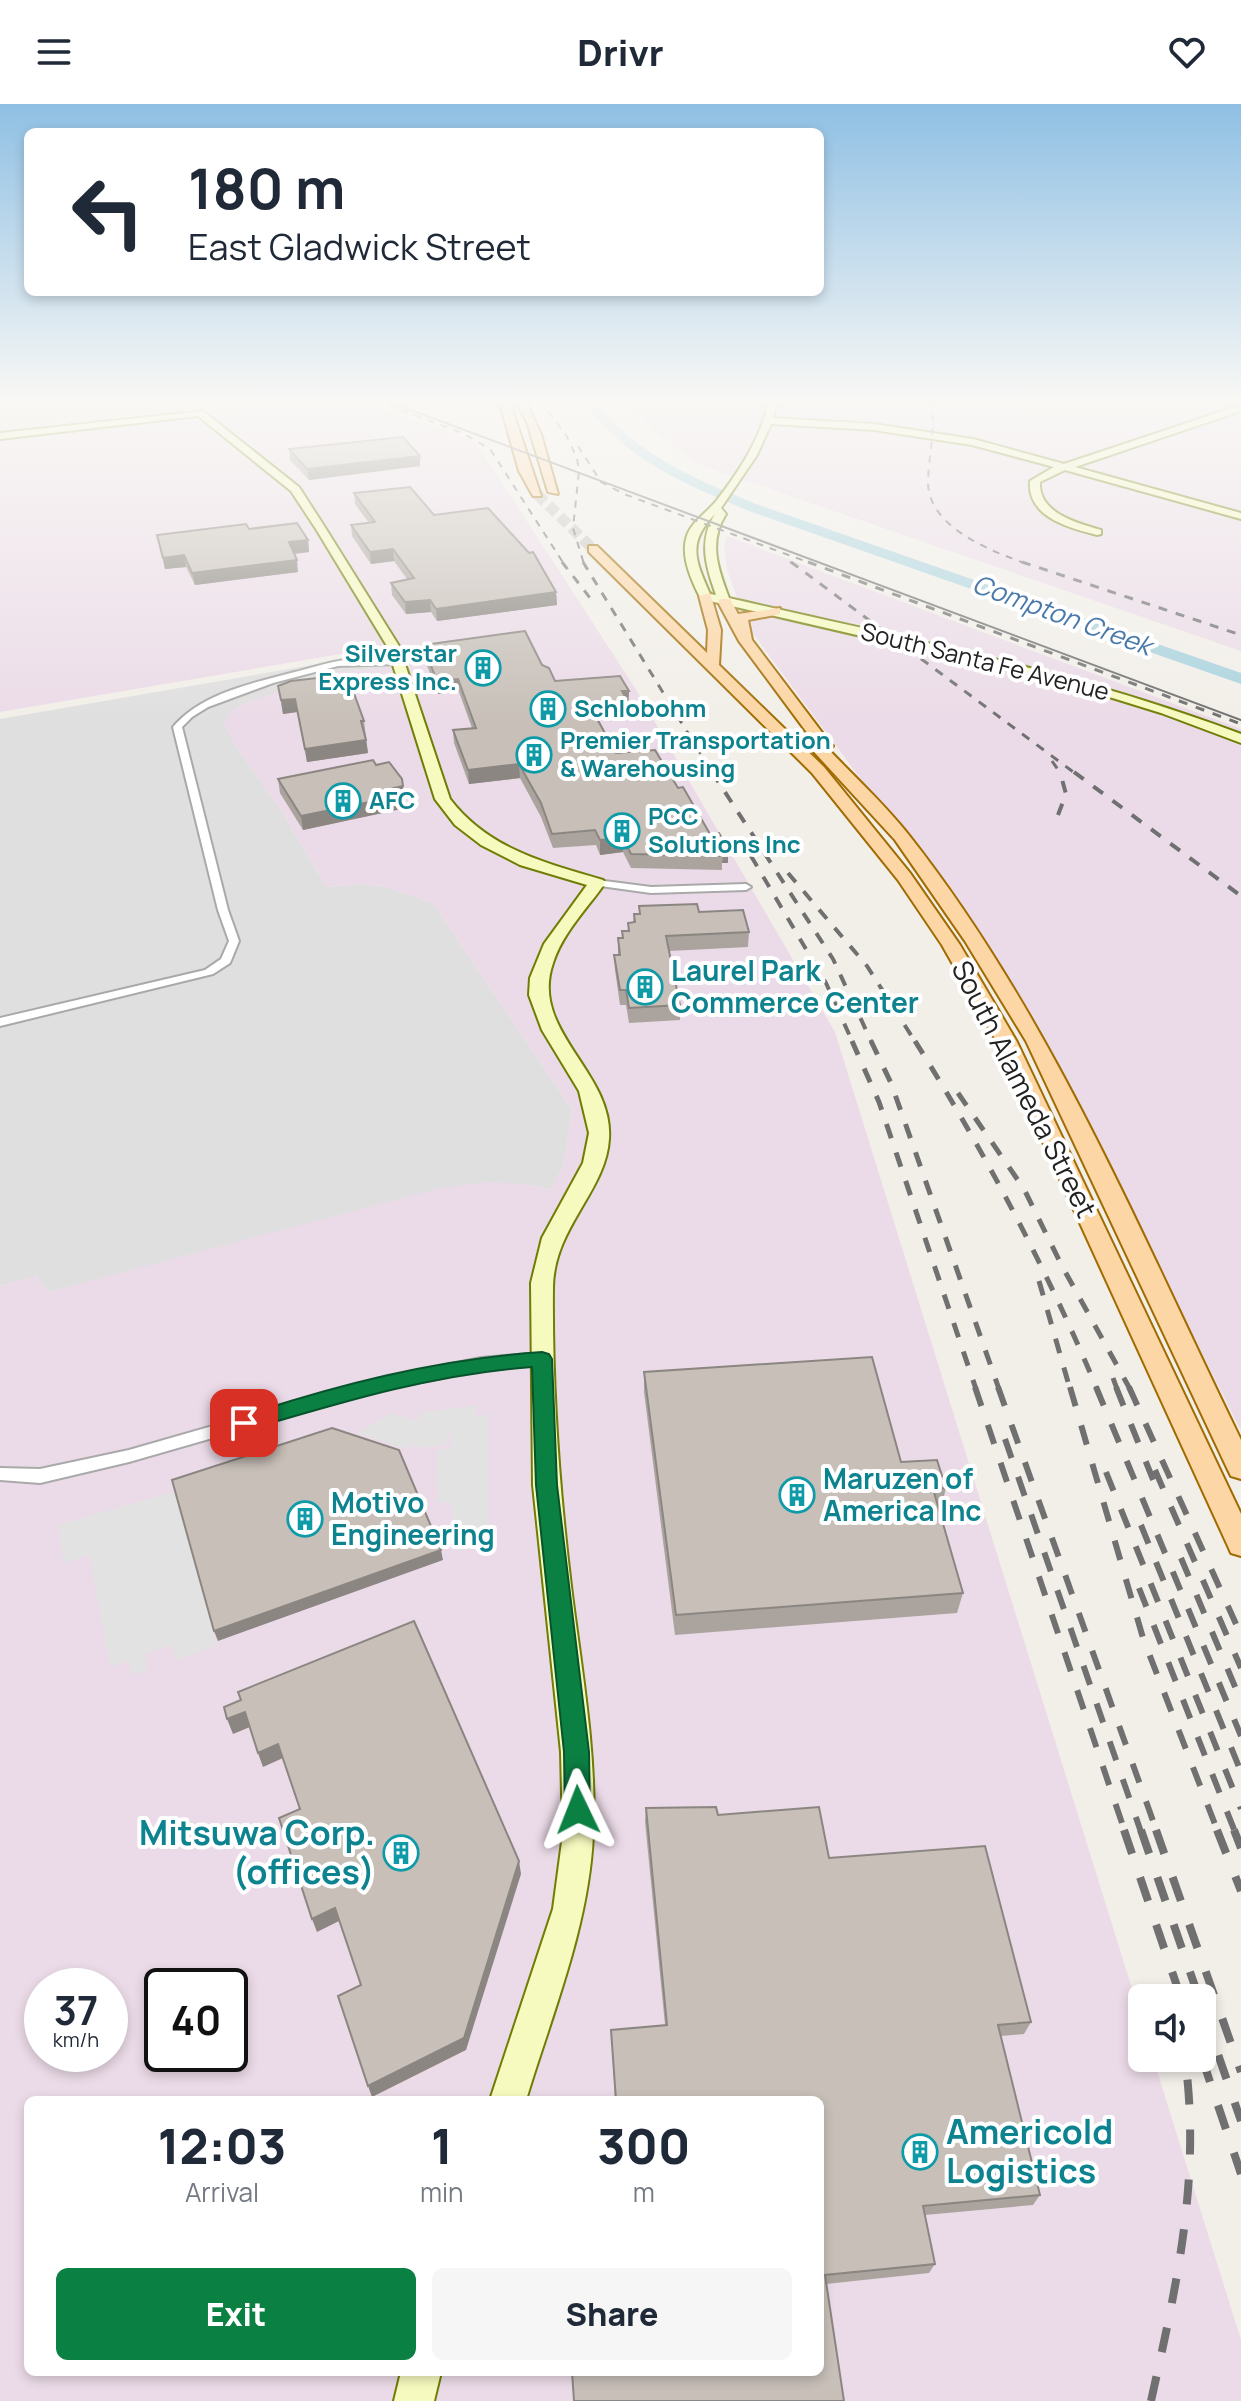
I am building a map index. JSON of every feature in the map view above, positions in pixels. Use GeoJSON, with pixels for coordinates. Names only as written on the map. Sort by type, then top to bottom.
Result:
{"type":"FeatureCollection","features":[{"type":"Feature","properties":{"kind":"main road"},"geometry":{"type":"LineString","coordinates":[[610,547],[647,582]]}},
{"type":"Feature","properties":{"kind":"main road","name":"South Alameda Street"},"geometry":{"type":"LineString","coordinates":[[593,549],[818,770],[904,877],[951,945],[1007,1042],[1241,1544]]}},
{"type":"Feature","properties":{"kind":"main road"},"geometry":{"type":"LineString","coordinates":[[705,596],[716,625],[711,642],[712,664]]}},
{"type":"Feature","properties":{"kind":"main road"},"geometry":{"type":"LineString","coordinates":[[725,602],[746,641],[802,711],[840,768]]}},
{"type":"Feature","properties":{"kind":"main road"},"geometry":{"type":"LineString","coordinates":[[746,641],[741,617],[775,611]]}},
{"type":"Feature","properties":{"kind":"main road","name":"South Alameda Street"},"geometry":{"type":"LineString","coordinates":[[711,642],[840,768],[901,836],[1036,1041],[1241,1468]]}},
{"type":"Feature","properties":{"kind":"street"},"geometry":{"type":"LineString","coordinates":[[306,507],[393,646],[443,799],[460,822],[487,842],[526,862],[597,883],[651,890],[746,887]]}},
{"type":"Feature","properties":{"kind":"street"},"geometry":{"type":"LineString","coordinates":[[1046,507],[1060,519],[1097,532]]}},
{"type":"Feature","properties":{"kind":"street"},"geometry":{"type":"LineString","coordinates":[[1210,507],[1241,516]]}},
{"type":"Feature","properties":{"kind":"street"},"geometry":{"type":"LineString","coordinates":[[705,596],[691,559],[690,545],[699,521],[717,508],[721,514],[713,524],[709,545],[712,569],[725,602]]}},
{"type":"Feature","properties":{"kind":"street"},"geometry":{"type":"LineString","coordinates":[[690,545],[709,545]]}},
{"type":"Feature","properties":{"kind":"street"},"geometry":{"type":"LineString","coordinates":[[712,569],[732,589],[775,611]]}},
{"type":"Feature","properties":{"kind":"street","name":"South Santa Fe Avenue"},"geometry":{"type":"LineString","coordinates":[[705,596],[1068,680],[1166,710],[1241,739]]}},
{"type":"Feature","properties":{"kind":"street"},"geometry":{"type":"LineString","coordinates":[[0,1022],[182,980],[209,972],[226,961],[234,941],[223,910],[177,727],[185,716],[205,704],[323,669],[398,662]]}},
{"type":"Feature","properties":{"kind":"street"},"geometry":{"type":"LineString","coordinates":[[509,2096],[569,1909],[578,1834],[576,1752],[546,1485],[542,1283],[546,1255],[558,1225],[591,1166],[599,1141],[596,1115],[587,1086],[546,1020],[538,992],[546,957],[597,883]]}},
{"type":"Feature","properties":{"kind":"street"},"geometry":{"type":"LineString","coordinates":[[0,1474],[40,1476],[129,1456],[376,1385],[481,1364],[542,1359]]}},
{"type":"Feature","properties":{"kind":"street"},"geometry":{"type":"LineString","coordinates":[[414,2401],[420,2376]]}},
{"type":"Feature","properties":{"kind":"shaded area"},"geometry":{"type":"Polygon","coordinates":[[[0,507],[518,507],[635,688],[835,1032],[1131,1984],[1128,1984],[1128,2072],[1157,2072],[1241,2340],[1241,2401],[0,2401],[0,1286],[36,1276],[48,1292],[437,1189],[488,1182],[524,1184],[551,1190],[564,1165],[572,1110],[433,903],[382,886],[326,887],[283,813],[238,749],[224,723],[231,711],[246,703],[330,673],[386,668],[382,653],[376,648],[0,712],[0,507]]]}},
{"type":"Feature","properties":{"kind":"shaded area"},"geometry":{"type":"Polygon","coordinates":[[[823,507],[1241,507],[1241,651],[823,507]]]}},
{"type":"Feature","properties":{"kind":"shaded area"},"geometry":{"type":"Polygon","coordinates":[[[727,536],[1241,729],[1241,1431],[1088,1127],[1006,975],[748,627],[727,570],[724,546],[727,536]]]}},
{"type":"Feature","properties":{"kind":"shaded area"},"geometry":{"type":"Polygon","coordinates":[[[382,653],[387,668],[330,673],[224,723],[238,749],[283,813],[326,887],[382,886],[433,903],[572,1110],[564,1165],[551,1190],[524,1184],[47,1292],[36,1276],[0,1286],[0,719],[382,653]]]}},
{"type":"Feature","properties":{"kind":"shaded area"},"geometry":{"type":"Polygon","coordinates":[[[476,1405],[476,1416],[489,1414],[488,1548],[454,1550],[453,1543],[439,1544],[438,1527],[452,1525],[451,1502],[438,1503],[437,1450],[450,1448],[451,1434],[447,1436],[446,1445],[414,1448],[412,1441],[406,1449],[357,1433],[392,1413],[415,1421],[419,1419],[418,1413],[476,1405]]]}},
{"type":"Feature","properties":{"kind":"shaded area"},"geometry":{"type":"Polygon","coordinates":[[[176,1491],[217,1645],[176,1660],[172,1645],[145,1654],[148,1669],[131,1675],[129,1661],[110,1667],[89,1555],[64,1563],[57,1525],[176,1491]]]}},
{"type":"Feature","properties":{"kind":"building"},"geometry":{"type":"Polygon","coordinates":[[[364,507],[427,507],[434,515],[488,508],[529,553],[533,552],[556,592],[436,609],[430,600],[405,602],[391,583],[414,578],[393,549],[370,552],[351,525],[375,522],[364,507]]]}},
{"type":"Feature","properties":{"kind":"building"},"geometry":{"type":"Polygon","coordinates":[[[297,523],[308,540],[289,542],[297,560],[192,573],[184,555],[163,558],[157,535],[246,524],[249,529],[297,523]]]}},
{"type":"Feature","properties":{"kind":"building"},"geometry":{"type":"Polygon","coordinates":[[[525,631],[542,665],[549,668],[555,681],[620,676],[629,691],[622,691],[628,702],[590,706],[616,753],[655,750],[678,788],[683,787],[710,834],[719,833],[728,848],[719,850],[723,856],[631,854],[623,838],[600,840],[595,830],[552,834],[541,803],[519,764],[468,770],[453,730],[476,728],[458,679],[437,681],[423,645],[525,631]]]}},
{"type":"Feature","properties":{"kind":"building","name":"AFC"},"geometry":{"type":"Polygon","coordinates":[[[335,676],[338,686],[351,685],[364,721],[361,721],[366,740],[305,749],[295,699],[281,700],[278,686],[291,681],[335,676]]]}},
{"type":"Feature","properties":{"kind":"building","name":"AFC"},"geometry":{"type":"Polygon","coordinates":[[[373,760],[376,765],[389,762],[402,779],[403,786],[394,788],[399,796],[301,816],[278,779],[373,760]]]}},
{"type":"Feature","properties":{"kind":"building","name":"Laurel Park Commerce Center"},"geometry":{"type":"Polygon","coordinates":[[[697,904],[699,912],[743,910],[749,932],[666,936],[680,1005],[629,1008],[626,990],[620,990],[614,955],[620,955],[618,938],[623,938],[622,931],[629,931],[628,923],[635,922],[634,914],[640,914],[639,906],[697,904]]]}},
{"type":"Feature","properties":{"kind":"building","name":"Maruzen of America Inc"},"geometry":{"type":"Polygon","coordinates":[[[872,1357],[901,1462],[937,1460],[946,1488],[933,1489],[963,1593],[676,1615],[644,1372],[872,1357]]]}},
{"type":"Feature","properties":{"kind":"building","name":"Motivo Engineering"},"geometry":{"type":"Polygon","coordinates":[[[332,1428],[399,1450],[441,1550],[214,1631],[172,1480],[332,1428]]]}},
{"type":"Feature","properties":{"kind":"building","name":"Mitsuwa Corp. (offices)"},"geometry":{"type":"Polygon","coordinates":[[[414,1621],[519,1861],[464,2038],[368,2086],[338,1996],[361,1985],[335,1908],[312,1919],[279,1818],[300,1809],[278,1744],[258,1753],[245,1712],[227,1719],[224,1707],[241,1700],[238,1692],[414,1621]]]}},
{"type":"Feature","properties":{"kind":"building","name":"Americold Logistics"},"geometry":{"type":"Polygon","coordinates":[[[716,1807],[718,1815],[819,1807],[829,1858],[985,1846],[1031,2022],[998,2025],[1040,2195],[923,2206],[935,2264],[825,2275],[844,2401],[574,2401],[572,2376],[824,2376],[824,2096],[616,2096],[611,2030],[667,2025],[646,1808],[716,1807]]]}},
{"type":"Feature","properties":{"kind":"waterway","name":"Compton Creek"},"geometry":{"type":"LineString","coordinates":[[752,507],[1241,679]]}},
{"type":"Feature","properties":{"kind":"tunnel"},"geometry":{"type":"LineString","coordinates":[[550,507],[593,549]]}},
{"type":"Feature","properties":{"kind":"tram line"},"geometry":{"type":"LineString","coordinates":[[671,507],[1241,720]]}},
{"type":"Feature","properties":{"kind":"railway"},"geometry":{"type":"LineString","coordinates":[[527,507],[564,564]]}},
{"type":"Feature","properties":{"kind":"railway"},"geometry":{"type":"LineString","coordinates":[[575,507],[573,528],[584,563]]}},
{"type":"Feature","properties":{"kind":"railway"},"geometry":{"type":"LineString","coordinates":[[660,507],[813,564]]}},
{"type":"Feature","properties":{"kind":"railway"},"geometry":{"type":"LineString","coordinates":[[935,507],[949,524],[964,535],[1027,564]]}},
{"type":"Feature","properties":{"kind":"railway"},"geometry":{"type":"LineString","coordinates":[[562,562],[594,603]]}},
{"type":"Feature","properties":{"kind":"railway"},"geometry":{"type":"LineString","coordinates":[[791,562],[1076,774]]}},
{"type":"Feature","properties":{"kind":"railway"},"geometry":{"type":"LineString","coordinates":[[808,562],[1241,724]]}},
{"type":"Feature","properties":{"kind":"railway"},"geometry":{"type":"LineString","coordinates":[[1022,562],[1241,635]]}},
{"type":"Feature","properties":{"kind":"railway"},"geometry":{"type":"LineString","coordinates":[[584,563],[713,774]]}},
{"type":"Feature","properties":{"kind":"railway"},"geometry":{"type":"LineString","coordinates":[[1052,761],[1060,773]]}},
{"type":"Feature","properties":{"kind":"railway"},"geometry":{"type":"LineString","coordinates":[[712,772],[833,959],[872,1043]]}},
{"type":"Feature","properties":{"kind":"railway"},"geometry":{"type":"LineString","coordinates":[[1074,772],[1241,896]]}},
{"type":"Feature","properties":{"kind":"railway"},"geometry":{"type":"LineString","coordinates":[[1058,815],[1066,794],[1060,773]]}},
{"type":"Feature","properties":{"kind":"railway"},"geometry":{"type":"LineString","coordinates":[[751,856],[826,983],[853,1043]]}},
{"type":"Feature","properties":{"kind":"railway"},"geometry":{"type":"LineString","coordinates":[[788,873],[867,966],[916,1043]]}},
{"type":"Feature","properties":{"kind":"railway"},"geometry":{"type":"LineString","coordinates":[[852,1041],[879,1102],[976,1389]]}},
{"type":"Feature","properties":{"kind":"railway"},"geometry":{"type":"LineString","coordinates":[[871,1041],[891,1083],[999,1389]]}},
{"type":"Feature","properties":{"kind":"railway"},"geometry":{"type":"LineString","coordinates":[[915,1041],[1013,1211],[1097,1389]]}},
{"type":"Feature","properties":{"kind":"railway"},"geometry":{"type":"LineString","coordinates":[[958,1093],[1024,1189],[1062,1266],[1129,1388]]}},
{"type":"Feature","properties":{"kind":"railway"},"geometry":{"type":"LineString","coordinates":[[1039,1281],[1070,1389]]}},
{"type":"Feature","properties":{"kind":"railway"},"geometry":{"type":"LineString","coordinates":[[1113,1378],[1117,1389]]}},
{"type":"Feature","properties":{"kind":"railway"},"geometry":{"type":"LineString","coordinates":[[975,1387],[1125,1832]]}},
{"type":"Feature","properties":{"kind":"railway"},"geometry":{"type":"LineString","coordinates":[[998,1387],[1157,1832]]}},
{"type":"Feature","properties":{"kind":"railway"},"geometry":{"type":"LineString","coordinates":[[1070,1387],[1143,1638],[1218,1832]]}},
{"type":"Feature","properties":{"kind":"railway"},"geometry":{"type":"LineString","coordinates":[[1096,1387],[1241,1736]]}},
{"type":"Feature","properties":{"kind":"railway"},"geometry":{"type":"LineString","coordinates":[[1116,1387],[1154,1482]]}},
{"type":"Feature","properties":{"kind":"railway"},"geometry":{"type":"LineString","coordinates":[[1129,1388],[1241,1635]]}},
{"type":"Feature","properties":{"kind":"railway"},"geometry":{"type":"LineString","coordinates":[[1005,1439],[1141,1832]]}},
{"type":"Feature","properties":{"kind":"railway"},"geometry":{"type":"LineString","coordinates":[[1155,1470],[1241,1668]]}},
{"type":"Feature","properties":{"kind":"railway"},"geometry":{"type":"LineString","coordinates":[[1106,1472],[1241,1809]]}},
{"type":"Feature","properties":{"kind":"railway"},"geometry":{"type":"LineString","coordinates":[[1141,1525],[1241,1772]]}},
{"type":"Feature","properties":{"kind":"railway"},"geometry":{"type":"LineString","coordinates":[[1181,1558],[1241,1701]]}},
{"type":"Feature","properties":{"kind":"railway"},"geometry":{"type":"LineString","coordinates":[[1139,1588],[1235,1832]]}},
{"type":"Feature","properties":{"kind":"railway"},"geometry":{"type":"LineString","coordinates":[[1124,1830],[1176,1984]]}},
{"type":"Feature","properties":{"kind":"railway"},"geometry":{"type":"LineString","coordinates":[[1141,1830],[1194,1984]]}},
{"type":"Feature","properties":{"kind":"railway"},"geometry":{"type":"LineString","coordinates":[[1156,1830],[1241,2072]]}},
{"type":"Feature","properties":{"kind":"railway"},"geometry":{"type":"LineString","coordinates":[[1217,1830],[1241,1891]]}},
{"type":"Feature","properties":{"kind":"railway"},"geometry":{"type":"LineString","coordinates":[[1234,1830],[1241,1848]]}},
{"type":"Feature","properties":{"kind":"railway"},"geometry":{"type":"LineString","coordinates":[[1216,2049],[1241,2121]]}},
{"type":"Feature","properties":{"kind":"railway"},"geometry":{"type":"LineString","coordinates":[[1151,2401],[1184,2231],[1190,2146],[1186,2072]]}},
{"type":"Feature","properties":{"kind":"railway"},"geometry":{"type":"LineString","coordinates":[[1207,2072],[1241,2174]]}},
{"type":"Feature","properties":{"kind":"place","name":"Silverstar Express Inc."},"geometry":{"type":"Point","coordinates":[483,668]}},
{"type":"Feature","properties":{"kind":"place","name":"Schlobohm"},"geometry":{"type":"Point","coordinates":[548,709]}},
{"type":"Feature","properties":{"kind":"place","name":"Premier Transportation & Warehousing"},"geometry":{"type":"Point","coordinates":[534,755]}},
{"type":"Feature","properties":{"kind":"place","name":"AFC"},"geometry":{"type":"Point","coordinates":[343,801]}},
{"type":"Feature","properties":{"kind":"place","name":"PCC Solutions Inc"},"geometry":{"type":"Point","coordinates":[622,831]}},
{"type":"Feature","properties":{"kind":"place","name":"Laurel Park Commerce Center"},"geometry":{"type":"Point","coordinates":[645,987]}},
{"type":"Feature","properties":{"kind":"place","name":"Maruzen of America Inc"},"geometry":{"type":"Point","coordinates":[797,1495]}},
{"type":"Feature","properties":{"kind":"place","name":"Motivo Engineering"},"geometry":{"type":"Point","coordinates":[305,1519]}},
{"type":"Feature","properties":{"kind":"place","name":"Mitsuwa Corp. (offices)"},"geometry":{"type":"Point","coordinates":[401,1853]}},
{"type":"Feature","properties":{"kind":"place","name":"Americold Logistics"},"geometry":{"type":"Point","coordinates":[920,2152]}},
{"type":"Feature","properties":{"kind":"route"},"geometry":{"type":"LineString","coordinates":[[244,1423],[376,1385],[481,1364],[542,1359],[546,1485],[576,1752],[578,1810]]}}]}
